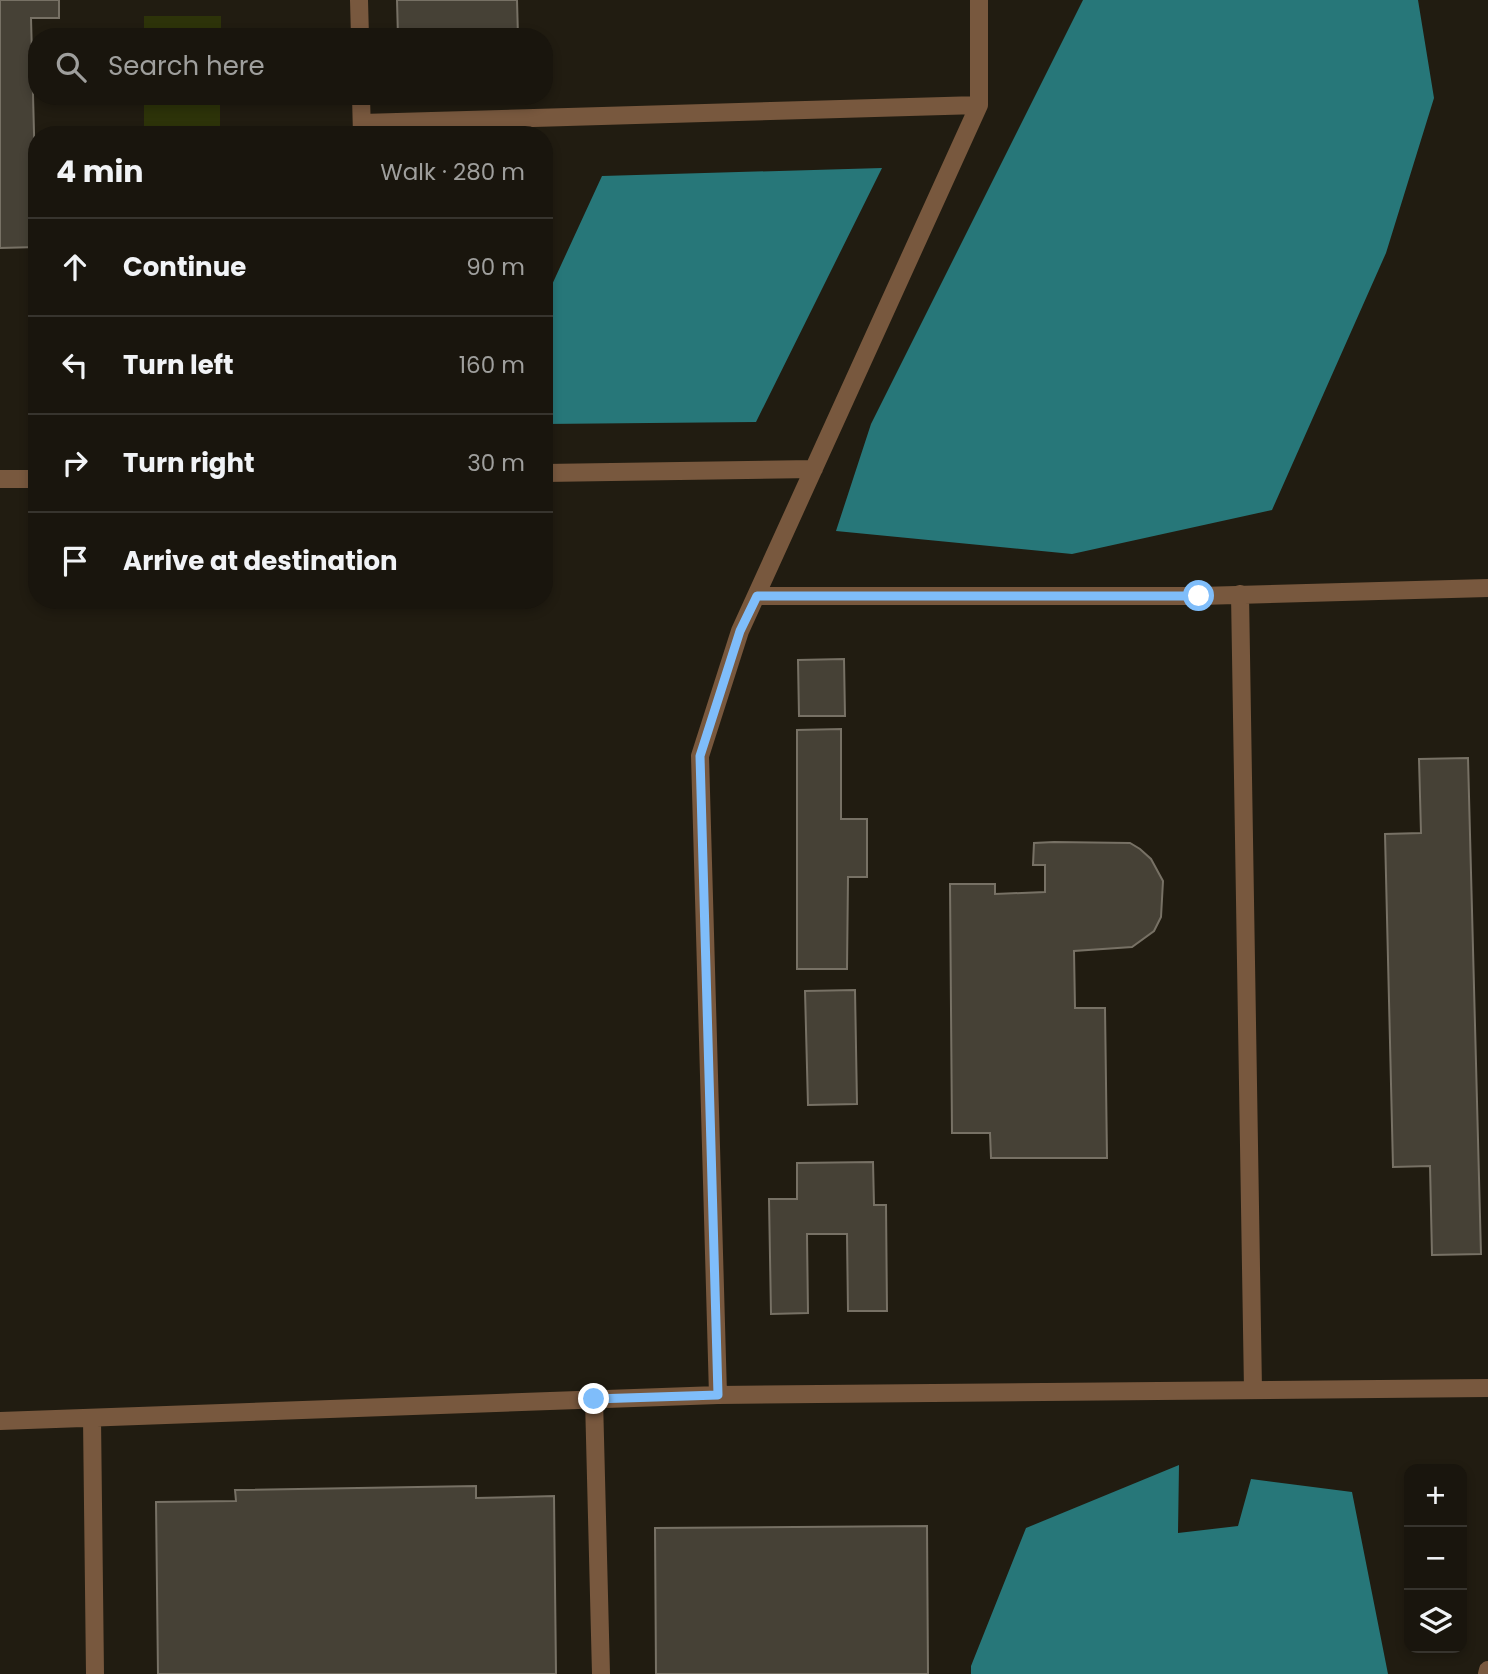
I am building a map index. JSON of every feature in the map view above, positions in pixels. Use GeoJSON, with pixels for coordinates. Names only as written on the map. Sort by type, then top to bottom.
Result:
{"type":"FeatureCollection","features":[{"type":"Feature","properties":{"kind":"lane"},"geometry":{"type":"LineString","coordinates":[[359,0],[360,28]]}},
{"type":"Feature","properties":{"kind":"lane"},"geometry":{"type":"LineString","coordinates":[[718,1395],[700,756],[740,631],[979,105],[979,0]]}},
{"type":"Feature","properties":{"kind":"lane"},"geometry":{"type":"LineString","coordinates":[[361,105],[362,126]]}},
{"type":"Feature","properties":{"kind":"lane"},"geometry":{"type":"LineString","coordinates":[[439,126],[979,105]]}},
{"type":"Feature","properties":{"kind":"lane"},"geometry":{"type":"LineString","coordinates":[[553,473],[814,469]]}},
{"type":"Feature","properties":{"kind":"lane"},"geometry":{"type":"LineString","coordinates":[[0,479],[28,480]]}},
{"type":"Feature","properties":{"kind":"lane"},"geometry":{"type":"LineString","coordinates":[[757,596],[1240,594],[1488,588]]}},
{"type":"Feature","properties":{"kind":"lane"},"geometry":{"type":"LineString","coordinates":[[1240,594],[1252,1390]]}},
{"type":"Feature","properties":{"kind":"lane"},"geometry":{"type":"LineString","coordinates":[[0,1421],[718,1395],[1488,1388]]}},
{"type":"Feature","properties":{"kind":"lane"},"geometry":{"type":"LineString","coordinates":[[594,1399],[601,1674]]}},
{"type":"Feature","properties":{"kind":"lane"},"geometry":{"type":"LineString","coordinates":[[92,1418],[95,1674]]}},
{"type":"Feature","properties":{"kind":"green space"},"geometry":{"type":"Polygon","coordinates":[[[144,16],[221,16],[221,28],[144,28],[144,16]]]}},
{"type":"Feature","properties":{"kind":"green space"},"geometry":{"type":"Polygon","coordinates":[[[144,105],[220,105],[220,126],[144,126],[144,105]]]}},
{"type":"Feature","properties":{"kind":"water"},"geometry":{"type":"Polygon","coordinates":[[[1083,0],[1418,0],[1434,98],[1386,253],[1272,510],[1072,554],[836,531],[871,424],[1083,0]]]}},
{"type":"Feature","properties":{"kind":"water"},"geometry":{"type":"Polygon","coordinates":[[[882,168],[756,422],[553,424],[553,282],[602,176],[882,168]]]}},
{"type":"Feature","properties":{"kind":"water"},"geometry":{"type":"Polygon","coordinates":[[[1179,1465],[1178,1533],[1238,1526],[1251,1479],[1352,1492],[1388,1674],[971,1674],[971,1666],[1026,1528],[1179,1465]]]}},
{"type":"Feature","properties":{"kind":"building"},"geometry":{"type":"Polygon","coordinates":[[[0,0],[59,0],[59,18],[31,18],[31,28],[28,28],[28,105],[33,105],[34,126],[28,126],[28,247],[0,248],[0,0]]]}},
{"type":"Feature","properties":{"kind":"building"},"geometry":{"type":"Polygon","coordinates":[[[397,0],[517,0],[518,28],[398,28],[397,0]]]}},
{"type":"Feature","properties":{"kind":"building"},"geometry":{"type":"Polygon","coordinates":[[[844,659],[845,716],[799,716],[798,660],[844,659]]]}},
{"type":"Feature","properties":{"kind":"building"},"geometry":{"type":"Polygon","coordinates":[[[841,729],[841,819],[867,819],[867,877],[848,877],[847,969],[797,969],[797,730],[841,729]]]}},
{"type":"Feature","properties":{"kind":"building"},"geometry":{"type":"Polygon","coordinates":[[[1468,758],[1481,1254],[1432,1255],[1430,1166],[1393,1167],[1385,834],[1421,833],[1419,759],[1468,758]]]}},
{"type":"Feature","properties":{"kind":"building"},"geometry":{"type":"Polygon","coordinates":[[[1034,843],[1130,843],[1140,849],[1151,859],[1163,881],[1161,917],[1154,931],[1132,947],[1074,951],[1075,1008],[1105,1008],[1107,1158],[991,1158],[990,1133],[952,1133],[950,884],[995,884],[995,894],[1045,892],[1045,865],[1033,865],[1034,843]]]}},
{"type":"Feature","properties":{"kind":"building"},"geometry":{"type":"Polygon","coordinates":[[[855,990],[857,1104],[808,1105],[805,991],[855,990]]]}},
{"type":"Feature","properties":{"kind":"building"},"geometry":{"type":"Polygon","coordinates":[[[873,1162],[874,1205],[886,1205],[887,1311],[848,1311],[847,1234],[807,1234],[808,1313],[771,1314],[769,1199],[797,1199],[797,1163],[873,1162]]]}},
{"type":"Feature","properties":{"kind":"building"},"geometry":{"type":"Polygon","coordinates":[[[476,1486],[476,1498],[554,1496],[556,1674],[158,1674],[156,1502],[236,1501],[235,1490],[476,1486]]]}},
{"type":"Feature","properties":{"kind":"building"},"geometry":{"type":"Polygon","coordinates":[[[927,1526],[928,1674],[656,1674],[655,1528],[927,1526]]]}},
{"type":"Feature","properties":{"kind":"route"},"geometry":{"type":"LineString","coordinates":[[594,1399],[718,1395],[700,756],[740,631],[757,596],[1199,596]]}}]}
